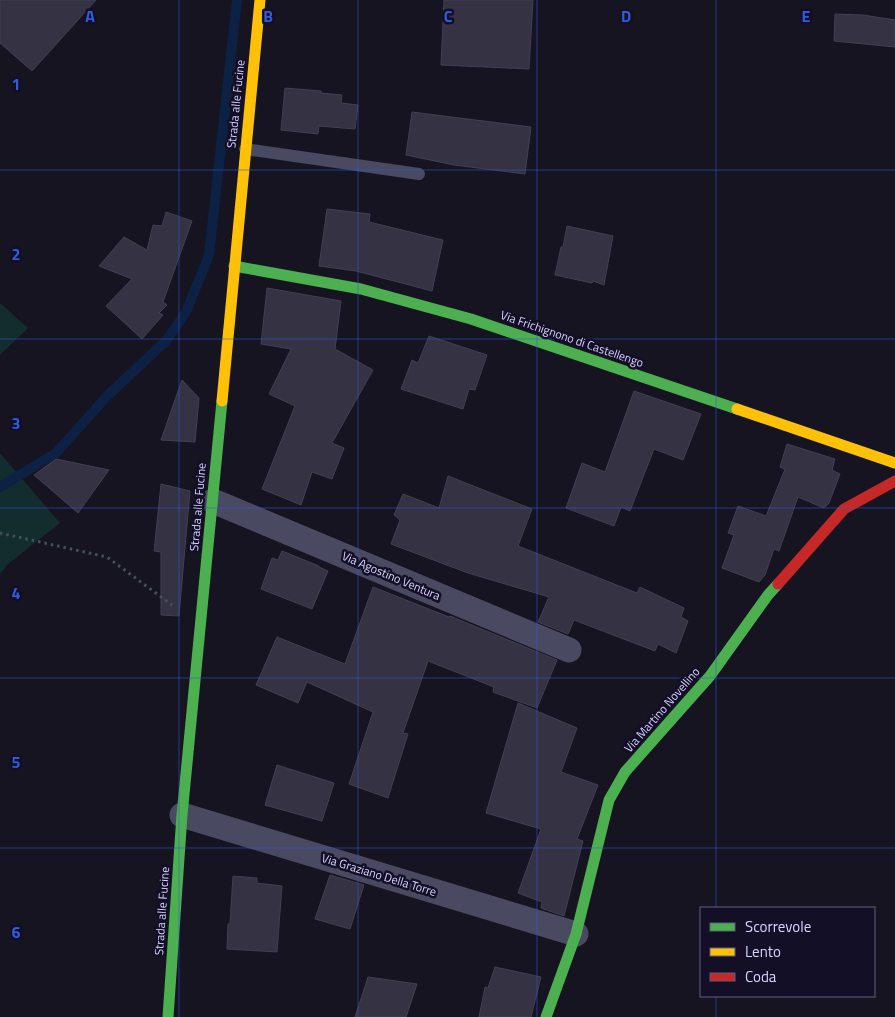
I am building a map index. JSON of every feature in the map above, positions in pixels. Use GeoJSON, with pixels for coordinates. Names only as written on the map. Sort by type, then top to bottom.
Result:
{"type":"FeatureCollection","features":[{"type":"Feature","properties":{"kind":"street","name":"Strada alle Fucine"},"geometry":{"type":"LineString","coordinates":[[168,1017],[182,815],[260,0]]}},
{"type":"Feature","properties":{"kind":"street","name":"Via Frichignono di Castellengo"},"geometry":{"type":"LineString","coordinates":[[234,266],[362,288],[471,319],[895,463]]}},
{"type":"Feature","properties":{"kind":"street","name":"Via Martino Novellino"},"geometry":{"type":"LineString","coordinates":[[546,1017],[576,934],[609,800],[625,772],[710,676],[768,595],[844,509],[895,482]]}},
{"type":"Feature","properties":{"kind":"street","name":"Via Agostino Ventura"},"geometry":{"type":"LineString","coordinates":[[212,501],[570,650]]}},
{"type":"Feature","properties":{"kind":"street","name":"Via Graziano Della Torre"},"geometry":{"type":"LineString","coordinates":[[182,815],[576,934]]}},
{"type":"Feature","properties":{"kind":"lane"},"geometry":{"type":"LineString","coordinates":[[246,149],[420,174]]}},
{"type":"Feature","properties":{"kind":"path"},"geometry":{"type":"LineString","coordinates":[[0,533],[108,557],[200,626]]}},
{"type":"Feature","properties":{"kind":"green space"},"geometry":{"type":"Polygon","coordinates":[[[0,303],[28,328],[0,355],[0,303]]]}},
{"type":"Feature","properties":{"kind":"green space"},"geometry":{"type":"Polygon","coordinates":[[[0,453],[60,523],[8,564],[0,574],[0,453]]]}},
{"type":"Feature","properties":{"kind":"building"},"geometry":{"type":"Polygon","coordinates":[[[0,0],[96,0],[32,71],[0,43],[0,0]]]}},
{"type":"Feature","properties":{"kind":"building"},"geometry":{"type":"Polygon","coordinates":[[[444,0],[533,0],[529,69],[441,65],[444,0]]]}},
{"type":"Feature","properties":{"kind":"building"},"geometry":{"type":"Polygon","coordinates":[[[835,14],[863,15],[895,20],[895,47],[834,41],[835,14]]]}},
{"type":"Feature","properties":{"kind":"building"},"geometry":{"type":"Polygon","coordinates":[[[285,88],[342,95],[341,103],[358,105],[355,129],[319,126],[318,134],[281,130],[285,88]]]}},
{"type":"Feature","properties":{"kind":"building"},"geometry":{"type":"Polygon","coordinates":[[[412,112],[531,127],[525,174],[454,165],[406,155],[412,112]]]}},
{"type":"Feature","properties":{"kind":"building"},"geometry":{"type":"Polygon","coordinates":[[[327,209],[370,214],[369,222],[443,240],[432,291],[356,271],[319,266],[327,209]]]}},
{"type":"Feature","properties":{"kind":"building"},"geometry":{"type":"Polygon","coordinates":[[[166,212],[192,221],[163,302],[167,305],[159,313],[163,315],[142,339],[106,306],[132,279],[99,266],[124,237],[147,250],[153,225],[162,226],[166,212]]]}},
{"type":"Feature","properties":{"kind":"building"},"geometry":{"type":"Polygon","coordinates":[[[567,226],[613,236],[604,285],[593,281],[592,283],[555,275],[567,226]]]}},
{"type":"Feature","properties":{"kind":"building"},"geometry":{"type":"Polygon","coordinates":[[[267,288],[341,301],[335,349],[373,370],[332,443],[344,448],[332,479],[312,472],[301,505],[262,489],[295,406],[269,394],[291,349],[261,344],[267,288]]]}},
{"type":"Feature","properties":{"kind":"building"},"geometry":{"type":"Polygon","coordinates":[[[429,336],[487,355],[475,390],[469,389],[463,409],[401,389],[412,360],[418,363],[429,336]]]}},
{"type":"Feature","properties":{"kind":"building"},"geometry":{"type":"Polygon","coordinates":[[[182,380],[199,398],[195,442],[161,440],[182,380]]]}},
{"type":"Feature","properties":{"kind":"building"},"geometry":{"type":"Polygon","coordinates":[[[634,391],[701,414],[683,460],[654,449],[630,511],[621,507],[614,526],[566,508],[582,463],[605,472],[634,391]]]}},
{"type":"Feature","properties":{"kind":"building"},"geometry":{"type":"Polygon","coordinates":[[[787,444],[835,459],[832,470],[840,474],[829,503],[824,508],[798,497],[779,551],[774,549],[765,575],[759,582],[722,568],[734,535],[728,533],[738,506],[766,516],[785,469],[780,467],[787,444]]]}},
{"type":"Feature","properties":{"kind":"building"},"geometry":{"type":"Polygon","coordinates":[[[56,459],[109,470],[78,513],[34,475],[56,459]]]}},
{"type":"Feature","properties":{"kind":"building"},"geometry":{"type":"Polygon","coordinates":[[[448,476],[532,509],[518,546],[637,593],[640,587],[684,608],[681,617],[688,621],[676,653],[658,644],[655,651],[574,620],[568,634],[538,622],[549,597],[468,573],[391,544],[400,520],[394,515],[403,494],[439,508],[448,476]]]}},
{"type":"Feature","properties":{"kind":"building"},"geometry":{"type":"Polygon","coordinates":[[[161,484],[190,491],[179,616],[161,615],[161,552],[154,551],[161,484]]]}},
{"type":"Feature","properties":{"kind":"building"},"geometry":{"type":"Polygon","coordinates":[[[282,551],[328,571],[312,609],[261,589],[272,558],[278,560],[282,551]]]}},
{"type":"Feature","properties":{"kind":"building"},"geometry":{"type":"Polygon","coordinates":[[[373,587],[557,660],[537,708],[493,692],[494,687],[428,661],[403,733],[408,734],[388,798],[349,784],[373,712],[307,682],[298,703],[256,685],[277,637],[345,664],[373,587]]]}},
{"type":"Feature","properties":{"kind":"building"},"geometry":{"type":"Polygon","coordinates":[[[518,703],[577,728],[561,772],[598,785],[577,839],[583,841],[564,916],[541,908],[542,902],[518,893],[541,829],[486,813],[518,703]]]}},
{"type":"Feature","properties":{"kind":"building"},"geometry":{"type":"Polygon","coordinates":[[[277,765],[334,783],[322,821],[265,805],[277,765]]]}},
{"type":"Feature","properties":{"kind":"building"},"geometry":{"type":"Polygon","coordinates":[[[330,875],[364,885],[350,929],[315,919],[330,875]]]}},
{"type":"Feature","properties":{"kind":"building"},"geometry":{"type":"Polygon","coordinates":[[[233,876],[257,878],[257,883],[282,886],[277,952],[227,949],[233,876]]]}},
{"type":"Feature","properties":{"kind":"building"},"geometry":{"type":"Polygon","coordinates":[[[495,967],[541,977],[531,1017],[479,1017],[485,987],[488,988],[495,967]]]}},
{"type":"Feature","properties":{"kind":"building"},"geometry":{"type":"Polygon","coordinates":[[[368,977],[417,984],[406,1017],[355,1017],[368,977]]]}},
{"type":"Feature","properties":{"kind":"waterway"},"geometry":{"type":"LineString","coordinates":[[0,487],[56,453],[108,395],[166,341],[186,312],[209,255],[237,0]]}},
{"type":"Feature","properties":{"kind":"traffic: fast"},"geometry":{"type":"LineString","coordinates":[[234,266],[361,289],[471,319],[737,409]]}},
{"type":"Feature","properties":{"kind":"traffic: fast"},"geometry":{"type":"LineString","coordinates":[[168,1017],[182,815],[222,401]]}},
{"type":"Feature","properties":{"kind":"traffic: fast"},"geometry":{"type":"LineString","coordinates":[[546,1017],[576,934],[609,800],[625,772],[710,676],[768,595],[778,584]]}},
{"type":"Feature","properties":{"kind":"traffic: slow"},"geometry":{"type":"LineString","coordinates":[[222,401],[260,0]]}},
{"type":"Feature","properties":{"kind":"traffic: slow"},"geometry":{"type":"LineString","coordinates":[[737,409],[895,463]]}},
{"type":"Feature","properties":{"kind":"traffic: jam"},"geometry":{"type":"LineString","coordinates":[[778,584],[844,509],[895,481]]}}]}
